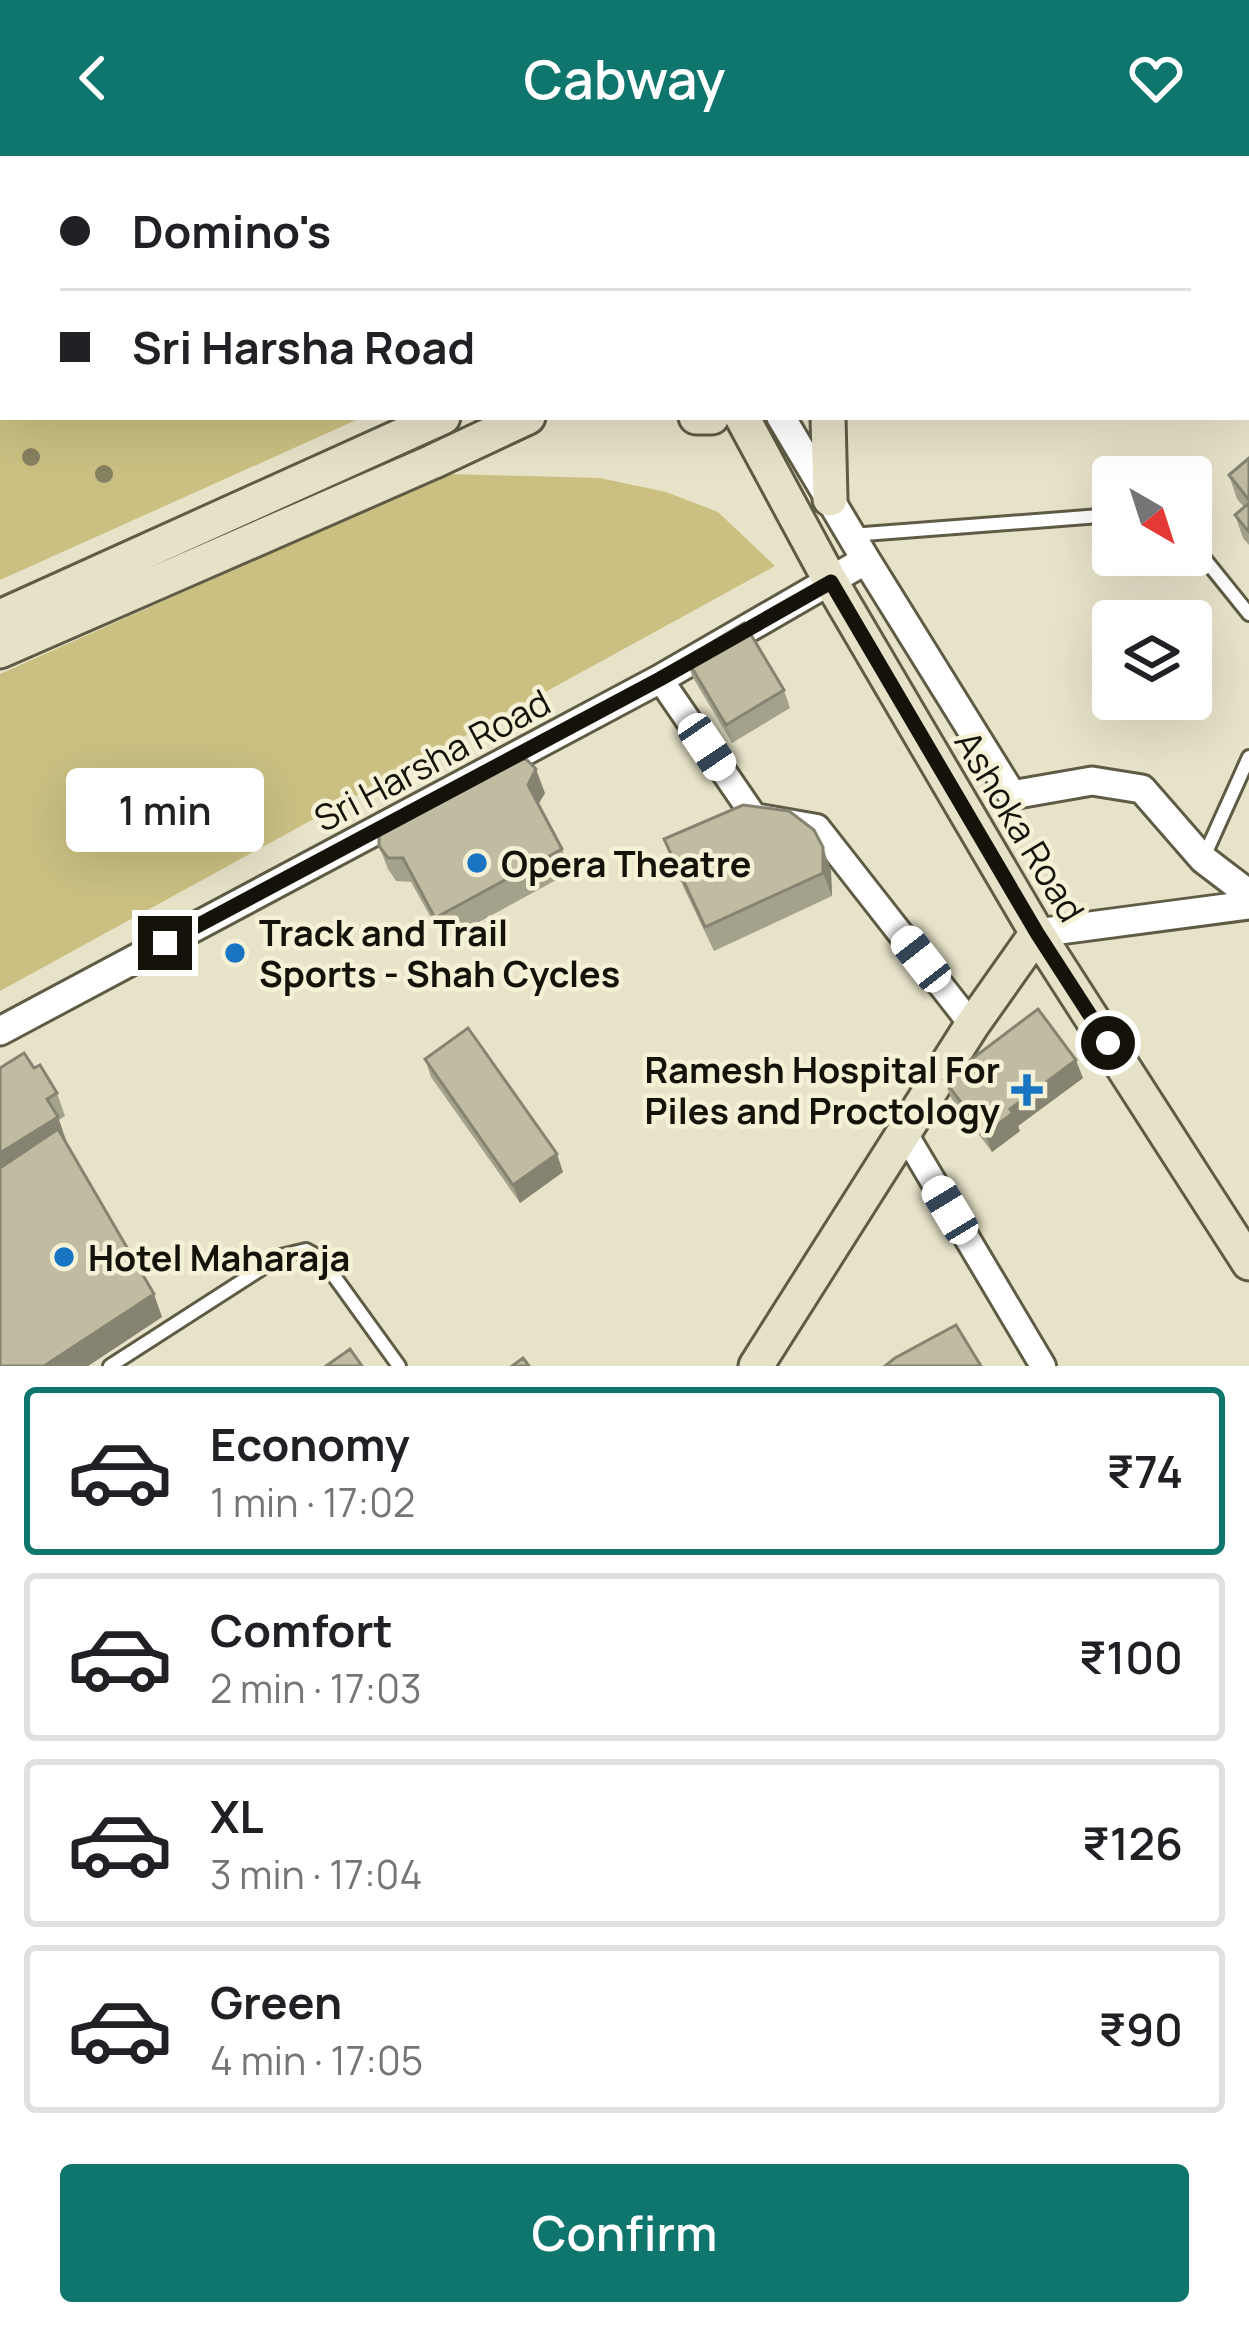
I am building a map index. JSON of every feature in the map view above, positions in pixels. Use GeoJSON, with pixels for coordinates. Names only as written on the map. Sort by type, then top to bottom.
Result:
{"type":"FeatureCollection","features":[{"type":"Feature","properties":{"kind":"main road"},"geometry":{"type":"LineString","coordinates":[[0,617],[436,420]]}},
{"type":"Feature","properties":{"kind":"main road"},"geometry":{"type":"LineString","coordinates":[[0,651],[520,420]]}},
{"type":"Feature","properties":{"kind":"main road","name":"Ashoka Road"},"geometry":{"type":"LineString","coordinates":[[744,420],[831,582],[1037,933],[1249,1264]]}},
{"type":"Feature","properties":{"kind":"main road"},"geometry":{"type":"LineString","coordinates":[[828,420],[830,500]]}},
{"type":"Feature","properties":{"kind":"main road"},"geometry":{"type":"LineString","coordinates":[[756,1366],[972,1025],[1037,933]]}},
{"type":"Feature","properties":{"kind":"street"},"geometry":{"type":"LineString","coordinates":[[783,420],[1012,795],[1092,781],[1142,789],[1202,859],[1249,894]]}},
{"type":"Feature","properties":{"kind":"street","name":"Sri Harsha Road"},"geometry":{"type":"LineString","coordinates":[[0,1031],[660,679],[866,560]]}},
{"type":"Feature","properties":{"kind":"street"},"geometry":{"type":"LineString","coordinates":[[660,679],[754,816],[817,827],[972,1025]]}},
{"type":"Feature","properties":{"kind":"street"},"geometry":{"type":"LineString","coordinates":[[1037,933],[1249,905]]}},
{"type":"Feature","properties":{"kind":"street"},"geometry":{"type":"LineString","coordinates":[[904,1132],[1043,1366]]}},
{"type":"Feature","properties":{"kind":"lane"},"geometry":{"type":"LineString","coordinates":[[851,536],[1092,517]]}},
{"type":"Feature","properties":{"kind":"lane"},"geometry":{"type":"LineString","coordinates":[[1212,568],[1249,614]]}},
{"type":"Feature","properties":{"kind":"lane"},"geometry":{"type":"LineString","coordinates":[[1202,859],[1249,757]]}},
{"type":"Feature","properties":{"kind":"lane"},"geometry":{"type":"LineString","coordinates":[[110,1366],[281,1256],[306,1250],[321,1258],[399,1366]]}},
{"type":"Feature","properties":{"kind":"shaded area"},"geometry":{"type":"Polygon","coordinates":[[[0,420],[356,420],[0,580],[0,420]]]}},
{"type":"Feature","properties":{"kind":"shaded area"},"geometry":{"type":"Polygon","coordinates":[[[448,474],[600,478],[666,492],[718,512],[775,566],[0,991],[0,674],[448,474]]]}},
{"type":"Feature","properties":{"kind":"building"},"geometry":{"type":"Polygon","coordinates":[[[1249,458],[1249,500],[1229,475],[1249,458]]]}},
{"type":"Feature","properties":{"kind":"building"},"geometry":{"type":"Polygon","coordinates":[[[1249,503],[1249,532],[1235,515],[1249,503]]]}},
{"type":"Feature","properties":{"kind":"building"},"geometry":{"type":"Polygon","coordinates":[[[744,623],[784,690],[726,725],[686,658],[744,623]]]}},
{"type":"Feature","properties":{"kind":"building","name":"Opera Theatre"},"geometry":{"type":"Polygon","coordinates":[[[513,755],[536,769],[528,785],[562,849],[435,918],[403,858],[388,858],[379,846],[379,834],[495,772],[500,759],[513,755]]]}},
{"type":"Feature","properties":{"kind":"building"},"geometry":{"type":"Polygon","coordinates":[[[743,805],[789,811],[814,830],[823,847],[823,873],[705,927],[664,839],[743,805]]]}},
{"type":"Feature","properties":{"kind":"building"},"geometry":{"type":"Polygon","coordinates":[[[1038,1009],[1076,1060],[1010,1109],[1013,1113],[985,1134],[944,1080],[1038,1009]]]}},
{"type":"Feature","properties":{"kind":"building"},"geometry":{"type":"Polygon","coordinates":[[[468,1028],[557,1154],[513,1185],[425,1059],[468,1028]]]}},
{"type":"Feature","properties":{"kind":"building"},"geometry":{"type":"Polygon","coordinates":[[[24,1053],[34,1068],[40,1065],[57,1093],[47,1099],[58,1117],[0,1153],[0,1068],[24,1053]]]}},
{"type":"Feature","properties":{"kind":"building","name":"Hotel Maharaja"},"geometry":{"type":"Polygon","coordinates":[[[58,1129],[154,1294],[44,1366],[0,1366],[0,1168],[58,1129]]]}},
{"type":"Feature","properties":{"kind":"building"},"geometry":{"type":"Polygon","coordinates":[[[956,1325],[981,1366],[885,1366],[895,1358],[956,1325]]]}},
{"type":"Feature","properties":{"kind":"building"},"geometry":{"type":"Polygon","coordinates":[[[350,1349],[362,1366],[326,1366],[350,1349]]]}},
{"type":"Feature","properties":{"kind":"place","name":"Opera Theatre"},"geometry":{"type":"Point","coordinates":[477,863]}},
{"type":"Feature","properties":{"kind":"place","name":"Track and Trail Sports - Shah Cycles"},"geometry":{"type":"Point","coordinates":[235,953]}},
{"type":"Feature","properties":{"kind":"place","name":"Ramesh Hospital For Piles and Proctology"},"geometry":{"type":"Point","coordinates":[1027,1090]}},
{"type":"Feature","properties":{"kind":"place","name":"Hotel Maharaja"},"geometry":{"type":"Point","coordinates":[64,1257]}},
{"type":"Feature","properties":{"kind":"route"},"geometry":{"type":"LineString","coordinates":[[165,943],[660,679],[831,582],[1037,933],[1108,1043]]}}]}
